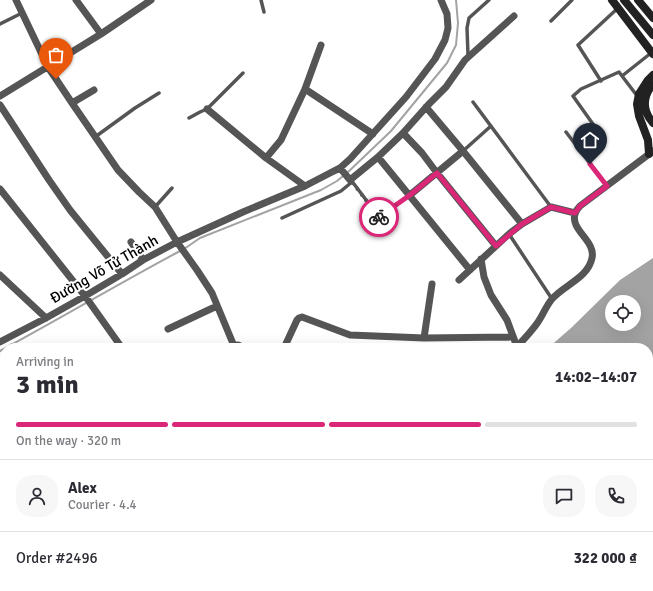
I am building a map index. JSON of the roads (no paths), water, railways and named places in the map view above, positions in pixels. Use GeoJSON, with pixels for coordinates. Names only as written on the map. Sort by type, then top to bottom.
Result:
{"type":"FeatureCollection","features":[{"type":"Feature","properties":{"kind":"street"},"geometry":{"type":"LineString","coordinates":[[16,0],[48,67],[72,104],[118,170],[155,206],[178,244],[212,293],[231,343]]}},
{"type":"Feature","properties":{"kind":"street"},"geometry":{"type":"LineString","coordinates":[[76,0],[101,34]]}},
{"type":"Feature","properties":{"kind":"street"},"geometry":{"type":"LineString","coordinates":[[0,96],[101,34],[151,0]]}},
{"type":"Feature","properties":{"kind":"street","name":"Đường Võ Tử Thành"},"geometry":{"type":"LineString","coordinates":[[1,340],[86,297],[143,260],[243,212],[342,170],[350,159],[406,97],[435,59],[445,40],[448,28],[447,14],[441,0]]}},
{"type":"Feature","properties":{"kind":"street"},"geometry":{"type":"LineString","coordinates":[[612,0],[652,53]]}},
{"type":"Feature","properties":{"kind":"street"},"geometry":{"type":"LineString","coordinates":[[624,0],[653,35]]}},
{"type":"Feature","properties":{"kind":"street"},"geometry":{"type":"LineString","coordinates":[[638,0],[653,18]]}},
{"type":"Feature","properties":{"kind":"street"},"geometry":{"type":"LineString","coordinates":[[342,170],[351,181],[378,157],[403,133],[446,87],[468,56],[514,16]]}},
{"type":"Feature","properties":{"kind":"street"},"geometry":{"type":"LineString","coordinates":[[266,158],[281,140],[305,90],[321,45]]}},
{"type":"Feature","properties":{"kind":"street"},"geometry":{"type":"LineString","coordinates":[[520,343],[538,323],[552,299],[582,275],[588,268],[593,257],[592,248],[574,221],[575,213],[580,206],[651,153],[639,116],[637,104],[640,94],[648,80],[653,75]]}},
{"type":"Feature","properties":{"kind":"street"},"geometry":{"type":"LineString","coordinates":[[653,83],[647,90],[644,100],[645,109],[653,128]]}},
{"type":"Feature","properties":{"kind":"street"},"geometry":{"type":"LineString","coordinates":[[72,104],[94,90]]}},
{"type":"Feature","properties":{"kind":"street"},"geometry":{"type":"LineString","coordinates":[[305,90],[373,134]]}},
{"type":"Feature","properties":{"kind":"street"},"geometry":{"type":"LineString","coordinates":[[0,105],[53,186],[95,242],[122,274]]}},
{"type":"Feature","properties":{"kind":"street"},"geometry":{"type":"LineString","coordinates":[[426,107],[522,224]]}},
{"type":"Feature","properties":{"kind":"street"},"geometry":{"type":"LineString","coordinates":[[207,109],[266,158],[305,186]]}},
{"type":"Feature","properties":{"kind":"street"},"geometry":{"type":"LineString","coordinates":[[403,133],[422,153],[496,246]]}},
{"type":"Feature","properties":{"kind":"street"},"geometry":{"type":"LineString","coordinates":[[410,195],[463,151]]}},
{"type":"Feature","properties":{"kind":"street"},"geometry":{"type":"LineString","coordinates":[[378,157],[470,270]]}},
{"type":"Feature","properties":{"kind":"street"},"geometry":{"type":"LineString","coordinates":[[0,189],[86,297],[118,343]]}},
{"type":"Feature","properties":{"kind":"street"},"geometry":{"type":"LineString","coordinates":[[459,280],[509,234],[522,224],[551,207],[575,213]]}},
{"type":"Feature","properties":{"kind":"street"},"geometry":{"type":"LineString","coordinates":[[131,242],[143,260]]}},
{"type":"Feature","properties":{"kind":"street"},"geometry":{"type":"LineString","coordinates":[[481,259],[484,277],[491,295],[507,320],[515,343]]}},
{"type":"Feature","properties":{"kind":"street"},"geometry":{"type":"LineString","coordinates":[[0,275],[46,318]]}},
{"type":"Feature","properties":{"kind":"street"},"geometry":{"type":"LineString","coordinates":[[424,338],[432,284]]}},
{"type":"Feature","properties":{"kind":"street"},"geometry":{"type":"LineString","coordinates":[[168,329],[217,306]]}},
{"type":"Feature","properties":{"kind":"street"},"geometry":{"type":"LineString","coordinates":[[286,343],[299,318],[350,335],[424,338],[513,337]]}},
{"type":"Feature","properties":{"kind":"lane"},"geometry":{"type":"LineString","coordinates":[[261,0],[264,12]]}},
{"type":"Feature","properties":{"kind":"lane"},"geometry":{"type":"LineString","coordinates":[[468,56],[467,28],[469,18],[488,0]]}},
{"type":"Feature","properties":{"kind":"lane"},"geometry":{"type":"LineString","coordinates":[[551,21],[572,0]]}},
{"type":"Feature","properties":{"kind":"lane"},"geometry":{"type":"LineString","coordinates":[[601,81],[578,45],[618,8]]}},
{"type":"Feature","properties":{"kind":"lane"},"geometry":{"type":"LineString","coordinates":[[0,24],[23,13]]}},
{"type":"Feature","properties":{"kind":"lane"},"geometry":{"type":"LineString","coordinates":[[622,76],[652,53]]}},
{"type":"Feature","properties":{"kind":"lane"},"geometry":{"type":"LineString","coordinates":[[600,134],[574,96],[581,89],[619,72],[638,98]]}},
{"type":"Feature","properties":{"kind":"lane"},"geometry":{"type":"LineString","coordinates":[[189,118],[207,109],[243,73]]}},
{"type":"Feature","properties":{"kind":"lane"},"geometry":{"type":"LineString","coordinates":[[96,137],[158,93]]}},
{"type":"Feature","properties":{"kind":"lane"},"geometry":{"type":"LineString","coordinates":[[473,102],[551,207]]}},
{"type":"Feature","properties":{"kind":"lane"},"geometry":{"type":"LineString","coordinates":[[463,151],[491,126]]}},
{"type":"Feature","properties":{"kind":"lane"},"geometry":{"type":"LineString","coordinates":[[566,132],[607,186]]}},
{"type":"Feature","properties":{"kind":"lane"},"geometry":{"type":"LineString","coordinates":[[282,218],[341,191],[351,181],[379,218],[410,195]]}},
{"type":"Feature","properties":{"kind":"lane"},"geometry":{"type":"LineString","coordinates":[[155,206],[172,188]]}},
{"type":"Feature","properties":{"kind":"lane"},"geometry":{"type":"LineString","coordinates":[[509,234],[552,299]]}},
{"type":"Feature","properties":{"kind":"waterway"},"geometry":{"type":"LineString","coordinates":[[347,173],[391,131],[447,63],[456,45],[458,23],[456,0]]}},
{"type":"Feature","properties":{"kind":"waterway"},"geometry":{"type":"LineString","coordinates":[[184,249],[200,238],[321,190],[343,176]]}},
{"type":"Feature","properties":{"kind":"waterway"},"geometry":{"type":"LineString","coordinates":[[14,343],[180,251]]}}]}
